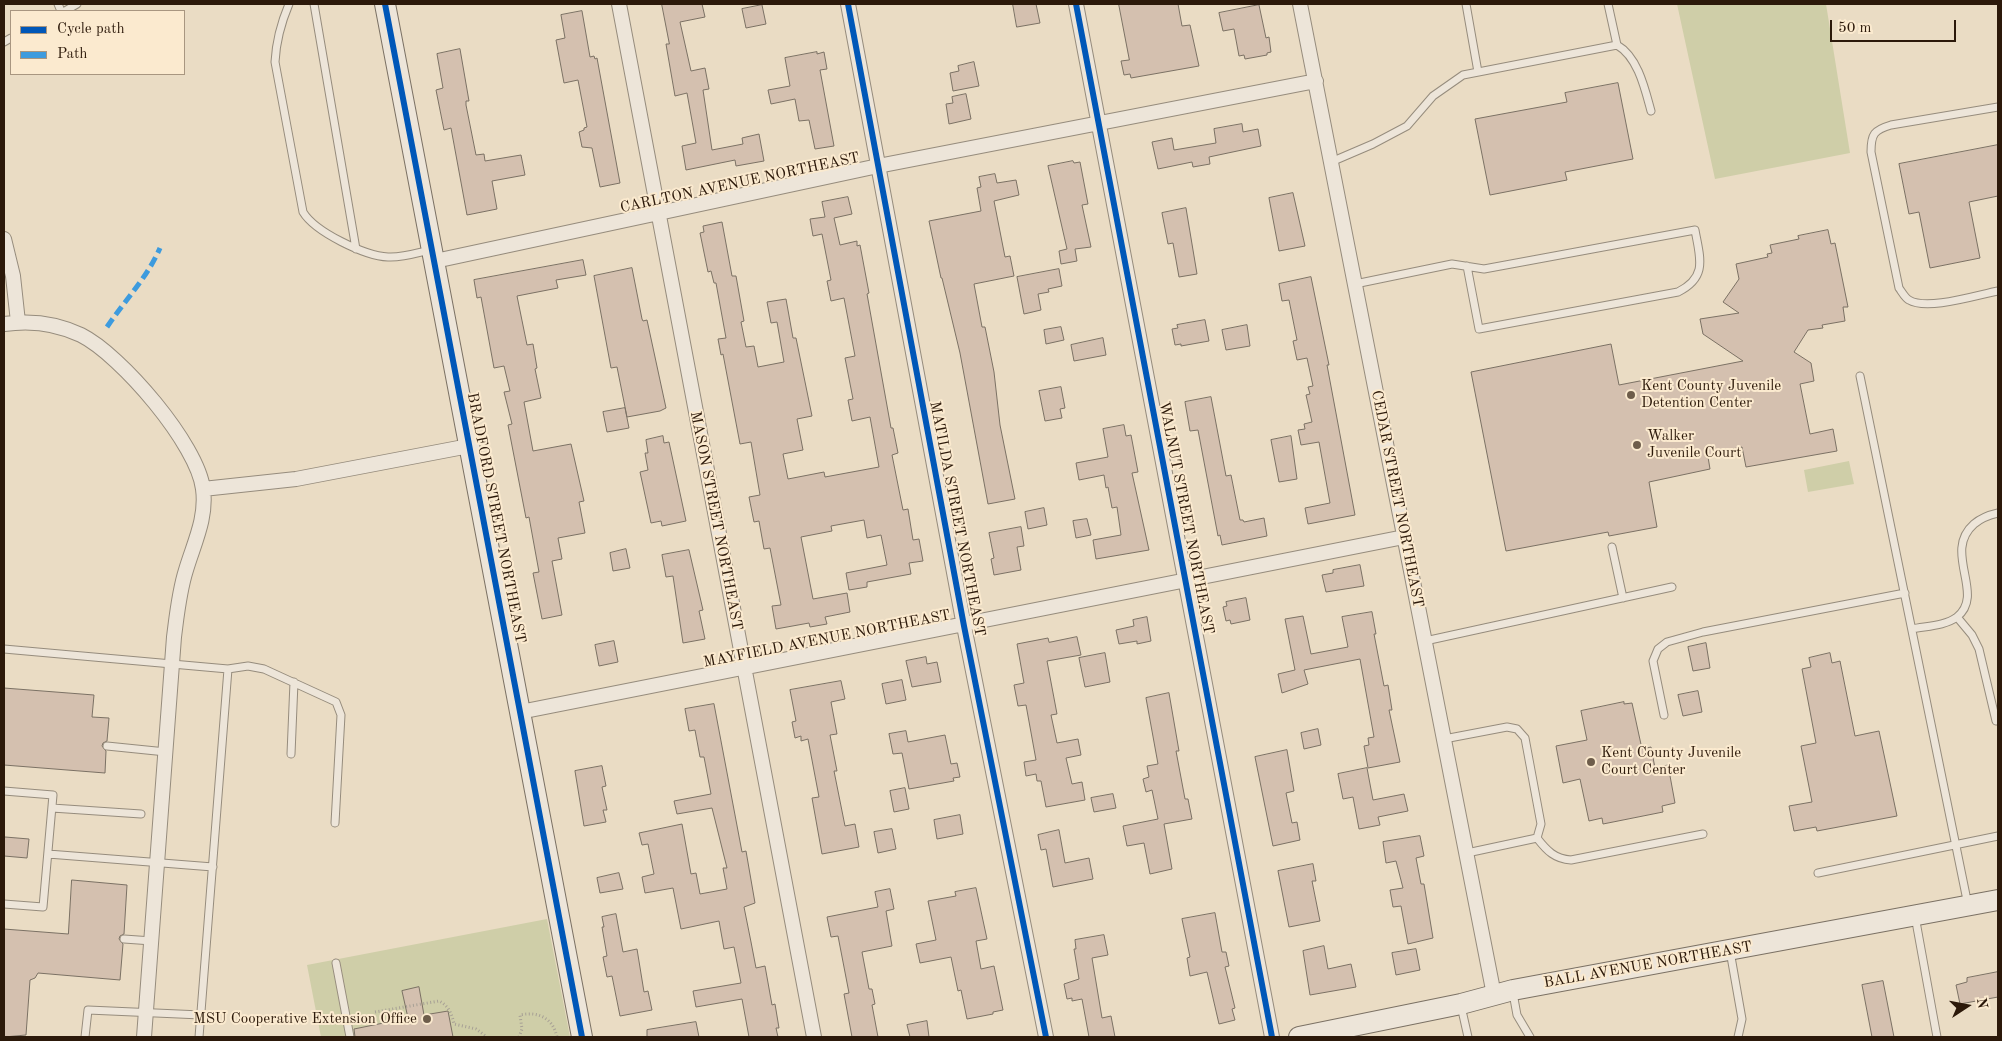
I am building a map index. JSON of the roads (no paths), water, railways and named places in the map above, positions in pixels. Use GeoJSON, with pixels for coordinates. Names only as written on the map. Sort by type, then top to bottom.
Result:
{"type":"FeatureCollection","features":[{"type":"Feature","properties":{"kind":"street","name":"BRADFORD STREET NORTHEAST"},"geometry":{"type":"LineString","coordinates":[[385,4],[582,1037]]}},
{"type":"Feature","properties":{"kind":"street","name":"MASON STREET NORTHEAST"},"geometry":{"type":"LineString","coordinates":[[619,4],[814,1037]]}},
{"type":"Feature","properties":{"kind":"street","name":"MATILDA STREET NORTHEAST"},"geometry":{"type":"LineString","coordinates":[[848,4],[964,626],[1046,1037]]}},
{"type":"Feature","properties":{"kind":"street","name":"WALNUT STREET NORTHEAST"},"geometry":{"type":"LineString","coordinates":[[1076,4],[1272,1037]]}},
{"type":"Feature","properties":{"kind":"street","name":"CEDAR STREET NORTHEAST"},"geometry":{"type":"LineString","coordinates":[[1300,4],[1466,853],[1503,992]]}},
{"type":"Feature","properties":{"kind":"street","name":"CARLTON AVENUE NORTHEAST"},"geometry":{"type":"LineString","coordinates":[[433,255],[659,213],[878,166],[1316,81]]}},
{"type":"Feature","properties":{"kind":"street"},"geometry":{"type":"LineString","coordinates":[[4,242],[12,276],[11,323],[40,322],[60,327],[80,335],[104,351],[134,379],[190,452],[203,489],[203,513],[179,597],[172,664],[144,1037]]}},
{"type":"Feature","properties":{"kind":"street"},"geometry":{"type":"LineString","coordinates":[[203,489],[296,479],[469,446]]}},
{"type":"Feature","properties":{"kind":"street","name":"MAYFIELD AVENUE NORTHEAST"},"geometry":{"type":"LineString","coordinates":[[520,712],[744,667],[964,626],[1404,537]]}},
{"type":"Feature","properties":{"kind":"street","name":"BALL AVENUE NORTHEAST"},"geometry":{"type":"LineString","coordinates":[[1299,1037],[1461,1004],[1503,992],[1998,900]]}},
{"type":"Feature","properties":{"kind":"lane"},"geometry":{"type":"LineString","coordinates":[[65,10],[77,4]]}},
{"type":"Feature","properties":{"kind":"lane"},"geometry":{"type":"LineString","coordinates":[[289,4],[279,34],[275,62],[303,212],[306,218],[317,227],[356,249],[373,255],[389,258],[433,255]]}},
{"type":"Feature","properties":{"kind":"lane"},"geometry":{"type":"LineString","coordinates":[[314,4],[356,249]]}},
{"type":"Feature","properties":{"kind":"lane"},"geometry":{"type":"LineString","coordinates":[[1466,4],[1478,72]]}},
{"type":"Feature","properties":{"kind":"lane"},"geometry":{"type":"LineString","coordinates":[[1608,4],[1617,45]]}},
{"type":"Feature","properties":{"kind":"lane"},"geometry":{"type":"LineString","coordinates":[[1331,162],[1373,144],[1406,126],[1433,96],[1463,75],[1617,45],[1630,56],[1644,87],[1651,111]]}},
{"type":"Feature","properties":{"kind":"lane"},"geometry":{"type":"LineString","coordinates":[[1998,107],[1892,125],[1880,129],[1871,138],[1871,152],[1899,288],[1908,300],[1920,304],[1933,304],[1998,291]]}},
{"type":"Feature","properties":{"kind":"lane"},"geometry":{"type":"LineString","coordinates":[[1354,284],[1452,264],[1467,266],[1484,269],[1695,230],[1700,268],[1697,279],[1690,286],[1678,292],[1479,329],[1467,266]]}},
{"type":"Feature","properties":{"kind":"lane"},"geometry":{"type":"LineString","coordinates":[[1860,376],[1969,906]]}},
{"type":"Feature","properties":{"kind":"lane"},"geometry":{"type":"LineString","coordinates":[[1912,629],[1949,621],[1957,617],[1964,610],[1968,592],[1961,558],[1963,538],[1968,529],[1976,522],[1998,513]]}},
{"type":"Feature","properties":{"kind":"lane"},"geometry":{"type":"LineString","coordinates":[[1612,547],[1623,598]]}},
{"type":"Feature","properties":{"kind":"lane"},"geometry":{"type":"LineString","coordinates":[[1425,641],[1672,587]]}},
{"type":"Feature","properties":{"kind":"lane"},"geometry":{"type":"LineString","coordinates":[[1664,715],[1654,661],[1658,649],[1667,642],[1703,632],[1905,593]]}},
{"type":"Feature","properties":{"kind":"lane"},"geometry":{"type":"LineString","coordinates":[[1957,617],[1972,634],[1979,649],[1996,721]]}},
{"type":"Feature","properties":{"kind":"lane"},"geometry":{"type":"LineString","coordinates":[[4,649],[228,669],[248,666],[264,669],[336,702],[340,708],[341,716],[335,823]]}},
{"type":"Feature","properties":{"kind":"lane"},"geometry":{"type":"LineString","coordinates":[[199,1037],[228,669]]}},
{"type":"Feature","properties":{"kind":"lane"},"geometry":{"type":"LineString","coordinates":[[291,754],[294,682]]}},
{"type":"Feature","properties":{"kind":"lane"},"geometry":{"type":"LineString","coordinates":[[1444,739],[1507,727],[1517,729],[1521,733],[1525,738],[1541,824],[1537,838]]}},
{"type":"Feature","properties":{"kind":"lane"},"geometry":{"type":"LineString","coordinates":[[107,746],[166,752]]}},
{"type":"Feature","properties":{"kind":"lane"},"geometry":{"type":"LineString","coordinates":[[4,791],[53,795],[44,907],[4,904]]}},
{"type":"Feature","properties":{"kind":"lane"},"geometry":{"type":"LineString","coordinates":[[52,808],[141,814]]}},
{"type":"Feature","properties":{"kind":"lane"},"geometry":{"type":"LineString","coordinates":[[1537,838],[1551,855],[1561,860],[1571,860],[1703,834]]}},
{"type":"Feature","properties":{"kind":"lane"},"geometry":{"type":"LineString","coordinates":[[1818,873],[1998,836]]}},
{"type":"Feature","properties":{"kind":"lane"},"geometry":{"type":"LineString","coordinates":[[1466,853],[1537,838]]}},
{"type":"Feature","properties":{"kind":"lane"},"geometry":{"type":"LineString","coordinates":[[48,854],[213,867]]}},
{"type":"Feature","properties":{"kind":"lane"},"geometry":{"type":"LineString","coordinates":[[1915,916],[1937,1037]]}},
{"type":"Feature","properties":{"kind":"lane"},"geometry":{"type":"LineString","coordinates":[[124,939],[152,941]]}},
{"type":"Feature","properties":{"kind":"lane"},"geometry":{"type":"LineString","coordinates":[[1730,950],[1742,1019],[1738,1037]]}},
{"type":"Feature","properties":{"kind":"lane"},"geometry":{"type":"LineString","coordinates":[[336,963],[350,1037]]}},
{"type":"Feature","properties":{"kind":"lane"},"geometry":{"type":"LineString","coordinates":[[1503,992],[1530,1037]]}},
{"type":"Feature","properties":{"kind":"lane"},"geometry":{"type":"LineString","coordinates":[[1461,1004],[1468,1037]]}},
{"type":"Feature","properties":{"kind":"lane"},"geometry":{"type":"LineString","coordinates":[[85,1037],[88,1010],[201,1015]]}},
{"type":"Feature","properties":{"kind":"place","name":"Kent County Juvenile Detention Center"},"geometry":{"type":"Point","coordinates":[1631,395]}},
{"type":"Feature","properties":{"kind":"place","name":"Walker Juvenile Court"},"geometry":{"type":"Point","coordinates":[1637,445]}},
{"type":"Feature","properties":{"kind":"place","name":"Kent County Juvenile Court Center"},"geometry":{"type":"Point","coordinates":[1591,762]}},
{"type":"Feature","properties":{"kind":"place","name":"MSU Cooperative Extension Office"},"geometry":{"type":"Point","coordinates":[427,1019]}}]}
